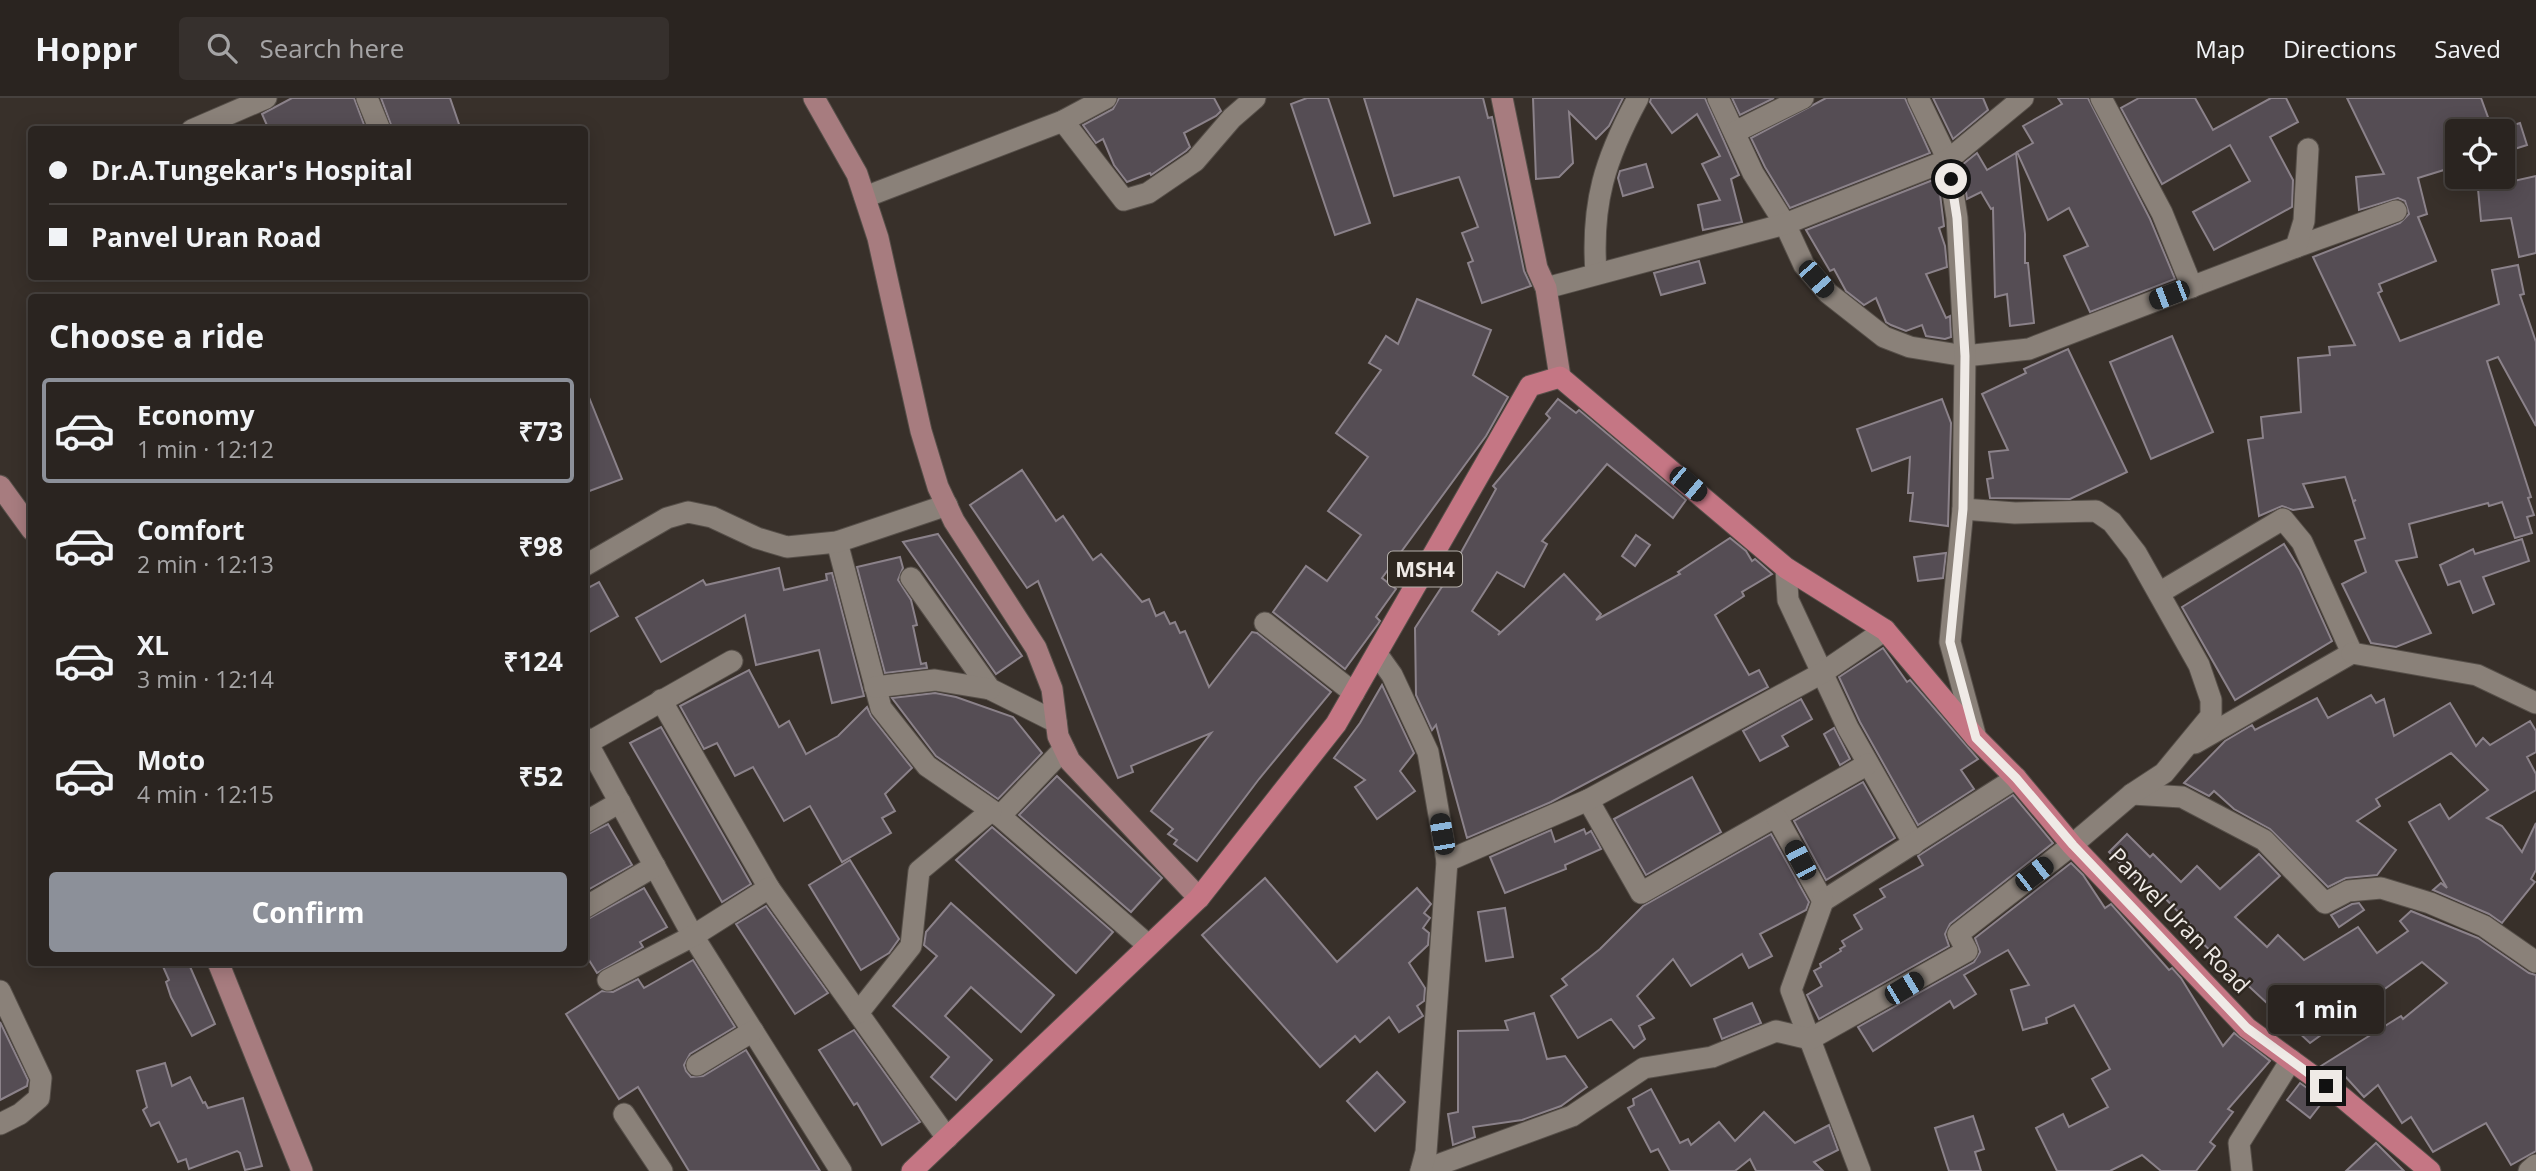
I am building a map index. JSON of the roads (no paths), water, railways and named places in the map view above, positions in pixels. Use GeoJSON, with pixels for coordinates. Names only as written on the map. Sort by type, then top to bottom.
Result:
{"type":"FeatureCollection","features":[{"type":"Feature","properties":{"kind":"main road","name":"Panvel Uran Road"},"geometry":{"type":"LineString","coordinates":[[1560,376],[1786,568],[1885,630],[1976,738],[2016,778],[2073,845],[2247,1028],[2343,1098],[2430,1171]]}},
{"type":"Feature","properties":{"kind":"main road","name":"MSH4"},"geometry":{"type":"LineString","coordinates":[[912,1171],[1199,898],[1336,724],[1530,386],[1560,376]]}},
{"type":"Feature","properties":{"kind":"street"},"geometry":{"type":"LineString","coordinates":[[201,126],[266,98]]}},
{"type":"Feature","properties":{"kind":"street"},"geometry":{"type":"LineString","coordinates":[[367,98],[378,126]]}},
{"type":"Feature","properties":{"kind":"street"},"geometry":{"type":"LineString","coordinates":[[814,98],[857,174],[865,197],[878,238],[921,431],[938,487],[954,521],[1036,648],[1052,689],[1056,722],[1070,761],[1199,898]]}},
{"type":"Feature","properties":{"kind":"street"},"geometry":{"type":"LineString","coordinates":[[865,197],[1063,121],[1106,98]]}},
{"type":"Feature","properties":{"kind":"street"},"geometry":{"type":"LineString","coordinates":[[1063,121],[1124,200],[1148,193],[1195,161],[1231,118],[1255,98]]}},
{"type":"Feature","properties":{"kind":"street"},"geometry":{"type":"LineString","coordinates":[[1502,98],[1537,268],[1546,288],[1560,376]]}},
{"type":"Feature","properties":{"kind":"street"},"geometry":{"type":"LineString","coordinates":[[1596,273],[1594,238],[1599,187],[1625,121],[1638,98]]}},
{"type":"Feature","properties":{"kind":"street"},"geometry":{"type":"LineString","coordinates":[[1718,98],[1754,173],[1786,224],[1804,265],[1828,293],[1884,337],[1910,347],[1965,356],[2029,349],[2396,211]]}},
{"type":"Feature","properties":{"kind":"street"},"geometry":{"type":"LineString","coordinates":[[1735,132],[1803,98]]}},
{"type":"Feature","properties":{"kind":"street"},"geometry":{"type":"LineString","coordinates":[[1918,98],[1948,160],[1957,218],[1965,356],[1963,509],[1950,642],[1976,738]]}},
{"type":"Feature","properties":{"kind":"street"},"geometry":{"type":"LineString","coordinates":[[1546,288],[1786,224],[1948,160],[2022,98]]}},
{"type":"Feature","properties":{"kind":"street"},"geometry":{"type":"LineString","coordinates":[[2101,98],[2162,213],[2192,286]]}},
{"type":"Feature","properties":{"kind":"street"},"geometry":{"type":"LineString","coordinates":[[2296,247],[2305,221],[2308,149]]}},
{"type":"Feature","properties":{"kind":"street"},"geometry":{"type":"LineString","coordinates":[[0,486],[28,524]]}},
{"type":"Feature","properties":{"kind":"street"},"geometry":{"type":"LineString","coordinates":[[588,564],[667,518],[688,512],[712,517],[757,538],[787,547],[837,542],[947,505]]}},
{"type":"Feature","properties":{"kind":"street"},"geometry":{"type":"LineString","coordinates":[[1421,1171],[1572,1116],[1644,1068],[1712,1057],[1776,1031],[1810,1039],[1967,951],[1958,934],[2073,845],[2132,794],[2164,773],[2211,716],[2211,700],[2199,665],[2136,553],[2112,522],[2096,511],[2015,513],[1963,509]]}},
{"type":"Feature","properties":{"kind":"street"},"geometry":{"type":"LineString","coordinates":[[2159,593],[2283,519],[2302,542],[2352,653]]}},
{"type":"Feature","properties":{"kind":"street"},"geometry":{"type":"LineString","coordinates":[[837,542],[881,708],[927,766],[995,814],[1148,945]]}},
{"type":"Feature","properties":{"kind":"street"},"geometry":{"type":"LineString","coordinates":[[1786,568],[1788,600],[1868,764],[1914,844]]}},
{"type":"Feature","properties":{"kind":"street"},"geometry":{"type":"LineString","coordinates":[[911,578],[990,689]]}},
{"type":"Feature","properties":{"kind":"street"},"geometry":{"type":"LineString","coordinates":[[1265,623],[1354,692]]}},
{"type":"Feature","properties":{"kind":"street"},"geometry":{"type":"LineString","coordinates":[[1447,861],[1588,800],[1822,673],[1885,630]]}},
{"type":"Feature","properties":{"kind":"street"},"geometry":{"type":"LineString","coordinates":[[2183,750],[2352,653],[2477,675],[2536,703]]}},
{"type":"Feature","properties":{"kind":"street"},"geometry":{"type":"LineString","coordinates":[[1377,654],[1392,675],[1428,752],[1447,861],[1426,1152],[1421,1171]]}},
{"type":"Feature","properties":{"kind":"street"},"geometry":{"type":"LineString","coordinates":[[588,741],[732,661]]}},
{"type":"Feature","properties":{"kind":"street"},"geometry":{"type":"LineString","coordinates":[[875,687],[935,680],[990,689],[1056,722]]}},
{"type":"Feature","properties":{"kind":"street"},"geometry":{"type":"LineString","coordinates":[[661,700],[769,888],[947,1138]]}},
{"type":"Feature","properties":{"kind":"street"},"geometry":{"type":"LineString","coordinates":[[588,746],[693,936],[841,1171]]}},
{"type":"Feature","properties":{"kind":"street"},"geometry":{"type":"LineString","coordinates":[[858,1013],[911,946],[919,871],[995,814],[1064,749]]}},
{"type":"Feature","properties":{"kind":"street"},"geometry":{"type":"LineString","coordinates":[[1588,800],[1641,893],[1868,764]]}},
{"type":"Feature","properties":{"kind":"street"},"geometry":{"type":"LineString","coordinates":[[1860,1171],[1791,990],[1823,901],[2016,778]]}},
{"type":"Feature","properties":{"kind":"street"},"geometry":{"type":"LineString","coordinates":[[2132,794],[2182,797],[2264,840],[2325,903],[2348,891],[2381,888],[2430,902],[2484,926],[2536,962]]}},
{"type":"Feature","properties":{"kind":"street"},"geometry":{"type":"LineString","coordinates":[[588,821],[620,802]]}},
{"type":"Feature","properties":{"kind":"street"},"geometry":{"type":"LineString","coordinates":[[1777,818],[1823,901]]}},
{"type":"Feature","properties":{"kind":"street"},"geometry":{"type":"LineString","coordinates":[[588,906],[655,866]]}},
{"type":"Feature","properties":{"kind":"street"},"geometry":{"type":"LineString","coordinates":[[608,980],[693,936],[769,888]]}},
{"type":"Feature","properties":{"kind":"street"},"geometry":{"type":"LineString","coordinates":[[220,966],[302,1171]]}},
{"type":"Feature","properties":{"kind":"street"},"geometry":{"type":"LineString","coordinates":[[0,990],[41,1078],[39,1098],[20,1114],[0,1124]]}},
{"type":"Feature","properties":{"kind":"street"},"geometry":{"type":"LineString","coordinates":[[697,1065],[753,1031]]}},
{"type":"Feature","properties":{"kind":"street"},"geometry":{"type":"LineString","coordinates":[[2242,1171],[2239,1143],[2291,1060]]}},
{"type":"Feature","properties":{"kind":"street"},"geometry":{"type":"LineString","coordinates":[[624,1114],[662,1171]]}},
{"type":"Feature","properties":{"kind":"street"},"geometry":{"type":"LineString","coordinates":[[2529,1171],[2536,1165]]}}]}
